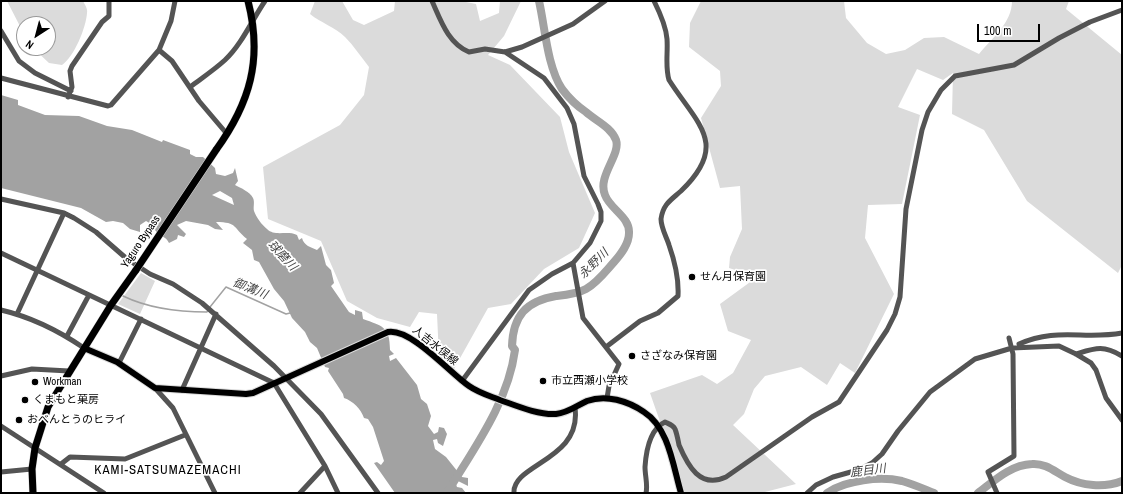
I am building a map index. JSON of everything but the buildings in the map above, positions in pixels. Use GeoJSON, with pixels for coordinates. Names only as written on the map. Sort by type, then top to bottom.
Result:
{"type":"FeatureCollection","features":[{"type":"Feature","properties":{"kind":"highway","name":"Yaguro Bypass"},"geometry":{"type":"LineString","coordinates":[[33,493],[32,469],[35,448],[48,407],[111,305],[239,116],[250,84],[254,58],[255,35],[248,1]]}},
{"type":"Feature","properties":{"kind":"main road","name":"人吉水俣線"},"geometry":{"type":"LineString","coordinates":[[155,388],[246,394],[253,393],[388,332],[394,331],[411,338],[471,387],[506,402],[543,413],[556,414],[575,408],[587,401],[607,398],[644,411],[659,425],[667,445],[681,493]]}},
{"type":"Feature","properties":{"kind":"main road"},"geometry":{"type":"LineString","coordinates":[[84,348],[119,363],[155,388]]}},
{"type":"Feature","properties":{"kind":"street"},"geometry":{"type":"LineString","coordinates":[[68,97],[72,87],[72,66],[102,22],[109,16],[109,1]]}},
{"type":"Feature","properties":{"kind":"street"},"geometry":{"type":"LineString","coordinates":[[1,78],[68,97],[108,106],[111,105],[160,50],[171,21],[175,1]]}},
{"type":"Feature","properties":{"kind":"street"},"geometry":{"type":"LineString","coordinates":[[190,87],[225,60],[246,33],[252,20],[265,1]]}},
{"type":"Feature","properties":{"kind":"street"},"geometry":{"type":"LineString","coordinates":[[432,1],[441,22],[455,44],[469,52],[485,49],[505,52],[544,78],[567,108],[574,124],[581,165],[589,187],[601,212],[601,221],[590,243],[573,263],[538,283],[523,298],[518,308],[462,381]]}},
{"type":"Feature","properties":{"kind":"street"},"geometry":{"type":"LineString","coordinates":[[505,52],[556,33],[573,24],[605,1]]}},
{"type":"Feature","properties":{"kind":"street"},"geometry":{"type":"LineString","coordinates":[[606,347],[640,321],[658,313],[678,296],[677,271],[661,219],[666,204],[694,177],[707,153],[706,141],[699,124],[669,80],[667,73],[667,40],[665,26],[654,1]]}},
{"type":"Feature","properties":{"kind":"street"},"geometry":{"type":"LineString","coordinates":[[646,493],[646,461],[652,438],[659,425],[665,422],[675,429],[686,460],[696,472],[706,481],[716,482],[726,477],[812,417],[839,402],[887,330],[895,314],[900,297],[903,269],[906,209],[922,130],[928,112],[935,98],[950,79],[955,76],[1014,65],[1059,38],[1090,22],[1122,10]]}},
{"type":"Feature","properties":{"kind":"street"},"geometry":{"type":"LineString","coordinates":[[1,31],[19,60],[35,73],[71,91]]}},
{"type":"Feature","properties":{"kind":"street"},"geometry":{"type":"LineString","coordinates":[[160,50],[172,61],[190,87],[227,134]]}},
{"type":"Feature","properties":{"kind":"street"},"geometry":{"type":"LineString","coordinates":[[1,199],[64,213],[96,232],[138,267],[172,284],[216,314],[287,377],[321,414],[378,493]]}},
{"type":"Feature","properties":{"kind":"street"},"geometry":{"type":"LineString","coordinates":[[17,314],[64,213]]}},
{"type":"Feature","properties":{"kind":"street"},"geometry":{"type":"LineString","coordinates":[[1,252],[274,383],[325,466],[338,493]]}},
{"type":"Feature","properties":{"kind":"street"},"geometry":{"type":"LineString","coordinates":[[573,263],[583,318],[619,364],[609,386],[607,398]]}},
{"type":"Feature","properties":{"kind":"street"},"geometry":{"type":"LineString","coordinates":[[67,336],[89,295]]}},
{"type":"Feature","properties":{"kind":"street"},"geometry":{"type":"LineString","coordinates":[[1,310],[17,314],[67,336],[84,348]]}},
{"type":"Feature","properties":{"kind":"street"},"geometry":{"type":"LineString","coordinates":[[182,390],[216,314]]}},
{"type":"Feature","properties":{"kind":"street"},"geometry":{"type":"LineString","coordinates":[[119,363],[141,319]]}},
{"type":"Feature","properties":{"kind":"street"},"geometry":{"type":"LineString","coordinates":[[807,493],[816,485],[833,477],[858,470],[872,463],[882,454],[898,431],[930,392],[975,359],[1012,348],[1030,339],[1047,335],[1065,333],[1110,335],[1122,333]]}},
{"type":"Feature","properties":{"kind":"street"},"geometry":{"type":"LineString","coordinates":[[997,493],[988,472],[1014,456],[1012,348],[1009,338]]}},
{"type":"Feature","properties":{"kind":"street"},"geometry":{"type":"LineString","coordinates":[[1012,348],[1059,346],[1090,363],[1096,370],[1106,398],[1122,420]]}},
{"type":"Feature","properties":{"kind":"street"},"geometry":{"type":"LineString","coordinates":[[1076,354],[1098,347],[1114,351],[1122,356]]}},
{"type":"Feature","properties":{"kind":"street"},"geometry":{"type":"LineString","coordinates":[[1,376],[32,369],[69,371]]}},
{"type":"Feature","properties":{"kind":"street"},"geometry":{"type":"LineString","coordinates":[[155,388],[172,408],[215,493]]}},
{"type":"Feature","properties":{"kind":"street"},"geometry":{"type":"LineString","coordinates":[[514,493],[516,482],[532,468],[562,448],[568,440],[575,421],[575,408]]}},
{"type":"Feature","properties":{"kind":"street"},"geometry":{"type":"LineString","coordinates":[[1,426],[104,493]]}},
{"type":"Feature","properties":{"kind":"street"},"geometry":{"type":"LineString","coordinates":[[61,464],[70,457],[125,459],[185,435]]}},
{"type":"Feature","properties":{"kind":"street"},"geometry":{"type":"LineString","coordinates":[[300,493],[325,466]]}},
{"type":"Feature","properties":{"kind":"street"},"geometry":{"type":"LineString","coordinates":[[1,472],[32,469]]}},
{"type":"Feature","properties":{"kind":"shaded area"},"geometry":{"type":"Polygon","coordinates":[[[7,1],[83,1],[87,12],[79,42],[71,56],[62,65],[49,63],[42,56],[56,56],[56,16],[16,16],[16,18],[7,1]]]}},
{"type":"Feature","properties":{"kind":"shaded area"},"geometry":{"type":"Polygon","coordinates":[[[315,1],[342,1],[353,20],[364,25],[394,11],[395,1],[461,1],[476,4],[480,21],[499,13],[500,1],[521,1],[504,36],[488,55],[510,65],[560,117],[569,152],[595,213],[579,248],[544,269],[511,304],[488,308],[454,369],[439,357],[437,314],[419,312],[410,327],[377,318],[347,301],[321,241],[268,219],[263,167],[340,125],[364,95],[369,67],[345,37],[337,30],[310,14],[315,1]]]}},
{"type":"Feature","properties":{"kind":"shaded area"},"geometry":{"type":"Polygon","coordinates":[[[701,1],[844,1],[846,18],[867,43],[886,54],[905,50],[924,38],[944,37],[979,54],[1005,23],[1009,16],[1012,1],[1069,1],[1066,9],[1122,55],[1122,265],[1118,273],[1027,201],[984,130],[952,114],[953,73],[943,80],[917,69],[898,107],[920,115],[902,204],[868,205],[865,238],[894,294],[855,373],[840,363],[827,385],[801,367],[765,376],[754,389],[744,414],[733,425],[796,484],[761,493],[685,493],[650,393],[702,375],[717,384],[733,373],[751,340],[728,331],[720,304],[757,277],[729,268],[730,257],[742,229],[740,186],[720,188],[701,118],[721,86],[720,71],[689,47],[690,23],[701,1]]]}},
{"type":"Feature","properties":{"kind":"shaded area"},"geometry":{"type":"Polygon","coordinates":[[[141,273],[155,281],[140,314],[118,304],[141,273]]]}},
{"type":"Feature","properties":{"kind":"water","name":"球磨川"},"geometry":{"type":"Polygon","coordinates":[[[1,95],[18,100],[18,105],[45,115],[79,116],[107,126],[132,130],[162,142],[163,140],[190,150],[190,154],[196,157],[203,157],[215,168],[216,174],[225,176],[233,173],[235,168],[238,181],[235,185],[245,190],[252,196],[254,201],[254,211],[263,225],[274,233],[289,233],[297,235],[299,240],[302,238],[306,245],[317,250],[321,246],[326,265],[331,270],[334,283],[331,286],[349,312],[355,315],[355,310],[362,312],[363,319],[384,328],[390,342],[390,350],[394,354],[389,356],[390,361],[396,358],[417,385],[421,399],[427,404],[431,416],[428,426],[434,434],[438,432],[439,427],[444,428],[447,434],[443,446],[438,443],[437,439],[433,440],[435,449],[446,457],[462,477],[468,478],[468,486],[454,479],[457,487],[462,488],[466,493],[395,493],[374,463],[377,462],[381,465],[384,461],[373,427],[368,419],[364,418],[356,406],[344,398],[328,371],[329,368],[325,367],[317,348],[310,342],[305,332],[292,318],[284,301],[274,289],[259,262],[254,260],[252,250],[243,243],[247,239],[232,224],[216,222],[223,230],[215,229],[208,225],[186,221],[177,225],[186,234],[184,237],[178,235],[177,239],[169,243],[146,221],[140,225],[140,232],[130,229],[123,223],[113,221],[106,222],[81,208],[1,188],[1,95]],[[220,191],[212,195],[234,205],[232,198],[220,191]]]}},
{"type":"Feature","properties":{"kind":"waterway","name":"永野川"},"geometry":{"type":"LineString","coordinates":[[447,493],[479,442],[498,407],[511,370],[515,350],[512,346],[513,335],[518,318],[529,306],[537,302],[546,298],[583,291],[594,284],[619,256],[629,237],[626,222],[611,205],[603,188],[606,173],[617,146],[616,140],[611,131],[570,98],[562,89],[557,80],[547,46],[539,1]]}},
{"type":"Feature","properties":{"kind":"waterway","name":"御溝川"},"geometry":{"type":"LineString","coordinates":[[210,307],[226,287],[286,314],[290,313]]}},
{"type":"Feature","properties":{"kind":"waterway","name":"御溝川"},"geometry":{"type":"LineString","coordinates":[[123,296],[143,304],[175,310],[196,312],[207,312],[208,310]]}},
{"type":"Feature","properties":{"kind":"waterway","name":"鹿目川"},"geometry":{"type":"LineString","coordinates":[[978,493],[1009,470],[1032,464],[1045,466],[1065,477],[1086,484],[1108,485],[1122,481]]}},
{"type":"Feature","properties":{"kind":"waterway","name":"鹿目川"},"geometry":{"type":"LineString","coordinates":[[827,493],[853,482],[874,479],[902,481],[934,493]]}},
{"type":"Feature","properties":{"kind":"place","name":"せん月保育園"},"geometry":{"type":"Point","coordinates":[692,277]}},
{"type":"Feature","properties":{"kind":"place","name":"さざなみ保育園"},"geometry":{"type":"Point","coordinates":[632,356]}},
{"type":"Feature","properties":{"kind":"place","name":"市立西瀬小学校"},"geometry":{"type":"Point","coordinates":[543,381]}},
{"type":"Feature","properties":{"kind":"place","name":"Workman"},"geometry":{"type":"Point","coordinates":[35,382]}},
{"type":"Feature","properties":{"kind":"place","name":"くまもと菓房"},"geometry":{"type":"Point","coordinates":[25,400]}},
{"type":"Feature","properties":{"kind":"place","name":"おべんとうのヒライ"},"geometry":{"type":"Point","coordinates":[19,420]}},
{"type":"Feature","properties":{"kind":"district","name":"KAMI-SATSUMAZEMACHI"},"geometry":{"type":"Point","coordinates":[168,471]}}]}
